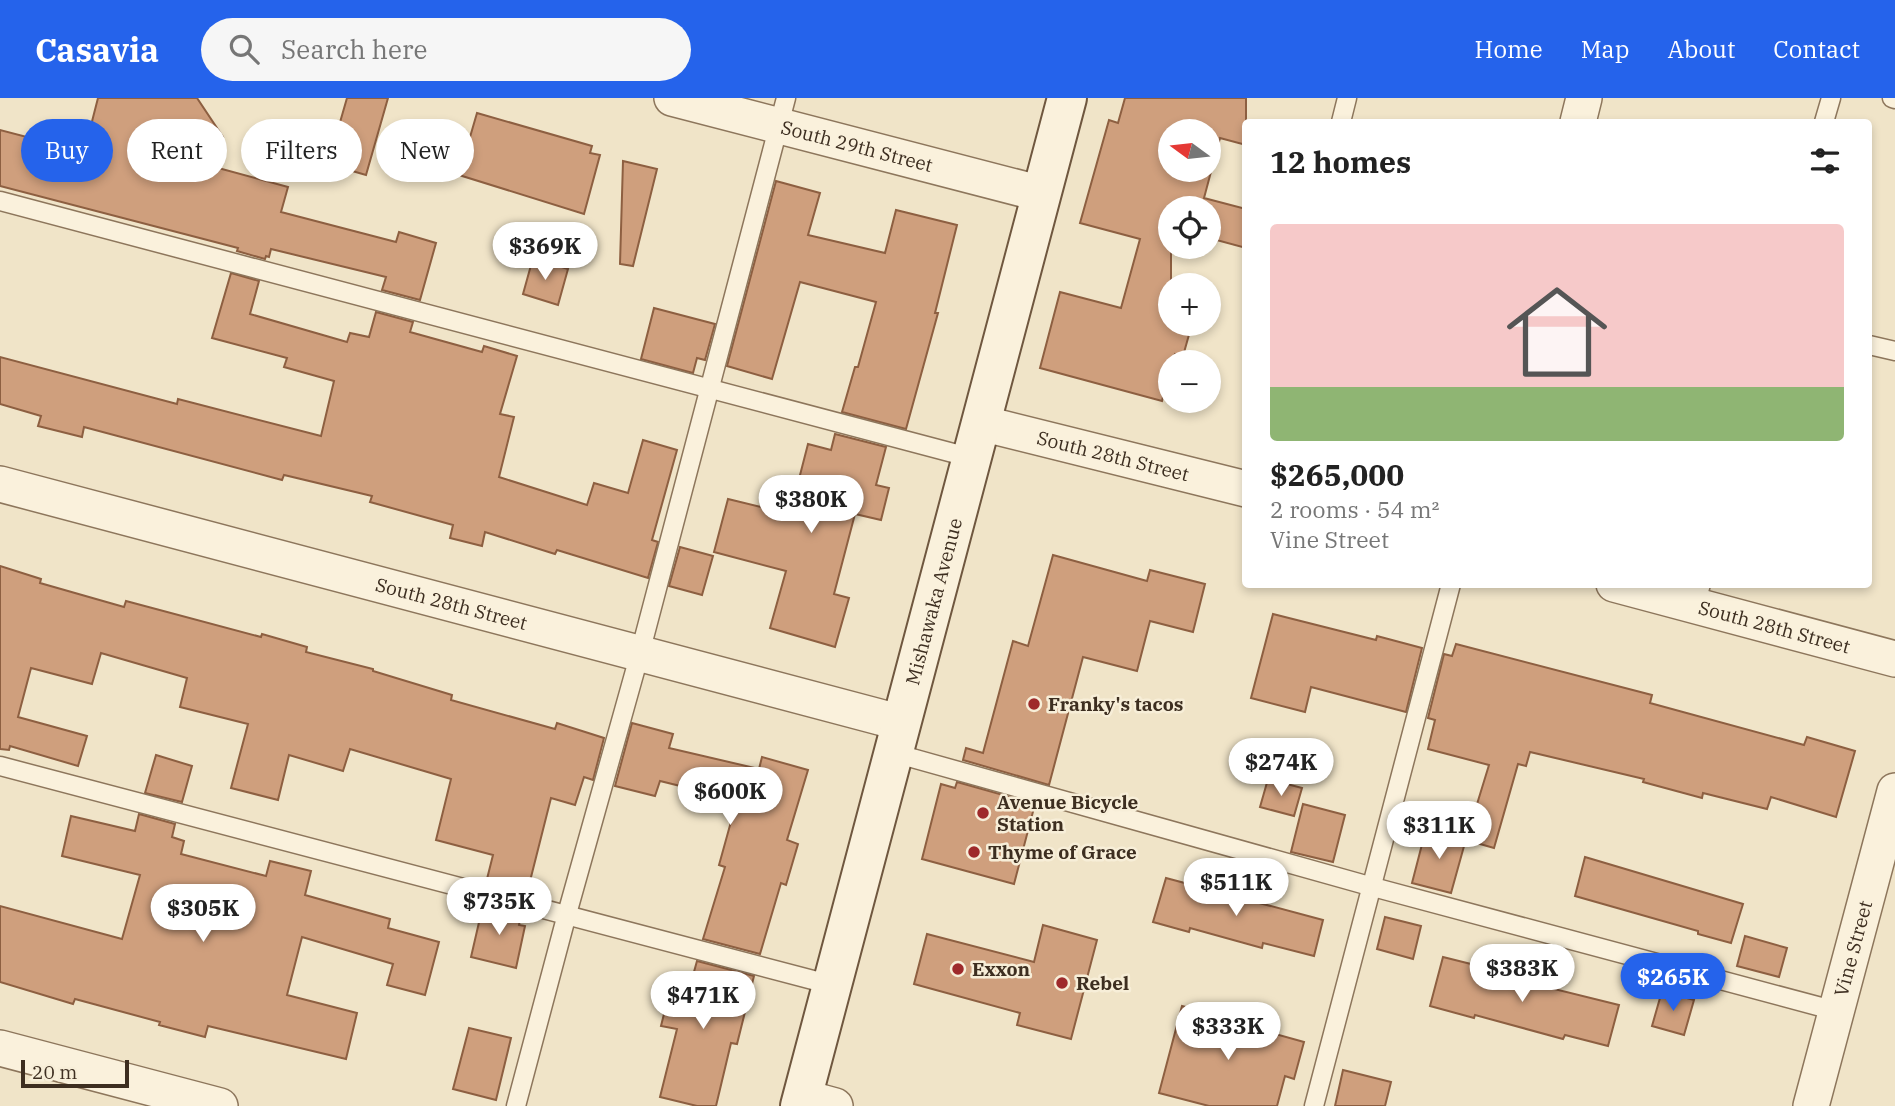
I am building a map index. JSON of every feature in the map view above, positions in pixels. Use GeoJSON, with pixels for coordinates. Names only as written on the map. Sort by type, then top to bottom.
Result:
{"type":"FeatureCollection","features":[{"type":"Feature","properties":{"kind":"main road","name":"Mishawaka Avenue"},"geometry":{"type":"LineString","coordinates":[[813,1103],[832,985],[1068,98]]}},
{"type":"Feature","properties":{"kind":"street","name":"South 29th Street"},"geometry":{"type":"LineString","coordinates":[[672,98],[783,112],[1042,194]]}},
{"type":"Feature","properties":{"kind":"street"},"geometry":{"type":"LineString","coordinates":[[1579,119],[1584,98]]}},
{"type":"Feature","properties":{"kind":"street","name":"South 28th Street"},"geometry":{"type":"LineString","coordinates":[[976,440],[1242,488]]}},
{"type":"Feature","properties":{"kind":"street","name":"South 28th Street"},"geometry":{"type":"LineString","coordinates":[[0,484],[640,653],[898,738]]}},
{"type":"Feature","properties":{"kind":"street","name":"South 28th Street"},"geometry":{"type":"LineString","coordinates":[[1645,588],[1698,595],[1895,659]]}},
{"type":"Feature","properties":{"kind":"street","name":"Vine Street"},"geometry":{"type":"LineString","coordinates":[[1811,1106],[1895,791]]}},
{"type":"Feature","properties":{"kind":"street"},"geometry":{"type":"LineString","coordinates":[[0,1048],[220,1106]]}},
{"type":"Feature","properties":{"kind":"lane"},"geometry":{"type":"LineString","coordinates":[[1342,119],[1347,98]]}},
{"type":"Feature","properties":{"kind":"lane"},"geometry":{"type":"LineString","coordinates":[[1825,119],[1830,98]]}},
{"type":"Feature","properties":{"kind":"lane"},"geometry":{"type":"LineString","coordinates":[[516,1106],[640,653],[783,112]]}},
{"type":"Feature","properties":{"kind":"lane"},"geometry":{"type":"LineString","coordinates":[[0,201],[323,285],[709,391],[976,440]]}},
{"type":"Feature","properties":{"kind":"lane"},"geometry":{"type":"LineString","coordinates":[[1872,346],[1895,351]]}},
{"type":"Feature","properties":{"kind":"lane"},"geometry":{"type":"LineString","coordinates":[[1314,1106],[1450,588]]}},
{"type":"Feature","properties":{"kind":"lane"},"geometry":{"type":"LineString","coordinates":[[898,738],[1373,887],[1836,1011]]}},
{"type":"Feature","properties":{"kind":"lane"},"geometry":{"type":"LineString","coordinates":[[0,766],[832,985]]}},
{"type":"Feature","properties":{"kind":"building"},"geometry":{"type":"Polygon","coordinates":[[[98,98],[197,98],[211,119],[127,119],[127,182],[227,182],[227,170],[241,174],[241,182],[270,182],[288,187],[281,212],[396,242],[399,232],[436,243],[420,300],[382,290],[386,277],[271,249],[269,257],[266,256],[265,259],[237,251],[238,248],[0,186],[0,130],[21,135],[21,182],[113,182],[113,119],[93,119],[98,98]]]}},
{"type":"Feature","properties":{"kind":"building"},"geometry":{"type":"Polygon","coordinates":[[[347,98],[388,98],[382,119],[376,119],[376,140],[366,175],[362,174],[362,119],[341,119],[347,98]]]}},
{"type":"Feature","properties":{"kind":"building"},"geometry":{"type":"Polygon","coordinates":[[[1125,98],[1246,98],[1246,119],[1242,119],[1242,144],[1222,139],[1222,119],[1158,119],[1158,182],[1208,182],[1205,196],[1158,196],[1158,259],[1171,259],[1171,273],[1158,273],[1158,336],[1189,336],[1185,350],[1158,350],[1158,400],[1040,368],[1060,292],[1121,308],[1140,239],[1080,223],[1109,120],[1118,123],[1125,98]]]}},
{"type":"Feature","properties":{"kind":"building"},"geometry":{"type":"Polygon","coordinates":[[[477,113],[592,146],[590,153],[600,155],[584,214],[474,180],[474,123],[477,113]]]}},
{"type":"Feature","properties":{"kind":"building"},"geometry":{"type":"Polygon","coordinates":[[[623,161],[657,169],[633,266],[620,264],[623,161]]]}},
{"type":"Feature","properties":{"kind":"building"},"geometry":{"type":"Polygon","coordinates":[[[776,181],[820,193],[808,235],[885,253],[896,210],[957,225],[935,313],[938,313],[906,429],[842,412],[876,302],[800,282],[772,379],[727,366],[776,181]]]}},
{"type":"Feature","properties":{"kind":"building"},"geometry":{"type":"Polygon","coordinates":[[[1221,202],[1242,208],[1242,247],[1221,241],[1221,202]]]}},
{"type":"Feature","properties":{"kind":"building"},"geometry":{"type":"Polygon","coordinates":[[[533,258],[568,269],[558,305],[523,294],[533,258]]]}},
{"type":"Feature","properties":{"kind":"building"},"geometry":{"type":"Polygon","coordinates":[[[231,273],[259,281],[250,314],[347,342],[350,333],[369,337],[376,312],[413,322],[410,332],[482,352],[484,346],[517,356],[500,414],[514,417],[499,477],[587,505],[594,483],[628,493],[643,440],[677,450],[652,540],[658,542],[648,578],[557,550],[555,554],[485,532],[482,546],[450,538],[453,525],[370,502],[372,496],[284,475],[282,480],[84,427],[82,437],[38,426],[41,416],[0,404],[0,357],[177,404],[178,399],[321,436],[334,381],[284,367],[287,358],[212,338],[231,273]]]}},
{"type":"Feature","properties":{"kind":"building"},"geometry":{"type":"Polygon","coordinates":[[[654,308],[715,324],[705,360],[697,358],[693,373],[641,359],[654,308]]]}},
{"type":"Feature","properties":{"kind":"building"},"geometry":{"type":"Polygon","coordinates":[[[835,434],[886,447],[876,485],[889,488],[881,520],[855,514],[834,594],[849,598],[835,647],[770,628],[786,571],[714,552],[728,499],[790,514],[808,444],[831,450],[835,434]]]}},
{"type":"Feature","properties":{"kind":"building"},"geometry":{"type":"Polygon","coordinates":[[[680,547],[713,556],[702,595],[669,586],[680,547]]]}},
{"type":"Feature","properties":{"kind":"building"},"geometry":{"type":"Polygon","coordinates":[[[1053,555],[1147,581],[1150,570],[1205,584],[1193,632],[1150,621],[1137,671],[1083,657],[1049,785],[963,760],[966,748],[983,753],[1013,641],[1028,646],[1053,555]]]}},
{"type":"Feature","properties":{"kind":"building"},"geometry":{"type":"Polygon","coordinates":[[[0,566],[41,579],[40,583],[124,607],[126,601],[261,637],[262,634],[307,647],[306,652],[373,669],[452,695],[451,700],[555,729],[557,723],[604,738],[593,780],[584,777],[575,805],[551,798],[527,893],[489,883],[487,879],[493,855],[436,840],[451,779],[350,749],[343,771],[289,755],[278,800],[231,788],[248,724],[180,707],[187,678],[101,653],[92,684],[31,668],[18,717],[87,736],[78,766],[10,746],[9,750],[0,749],[0,566]]]}},
{"type":"Feature","properties":{"kind":"building"},"geometry":{"type":"Polygon","coordinates":[[[1273,614],[1376,640],[1377,636],[1422,648],[1406,712],[1311,687],[1305,712],[1251,698],[1273,614]]]}},
{"type":"Feature","properties":{"kind":"building"},"geometry":{"type":"Polygon","coordinates":[[[1456,644],[1652,695],[1650,703],[1804,745],[1807,737],[1855,751],[1836,817],[1771,797],[1767,809],[1703,793],[1702,798],[1643,782],[1644,779],[1530,752],[1526,766],[1518,764],[1494,848],[1466,840],[1489,765],[1428,749],[1435,720],[1428,718],[1444,654],[1452,656],[1456,644]]]}},
{"type":"Feature","properties":{"kind":"building"},"geometry":{"type":"Polygon","coordinates":[[[632,723],[673,734],[669,748],[759,769],[762,757],[808,770],[787,840],[798,844],[786,885],[781,883],[760,954],[703,939],[725,867],[719,865],[737,800],[660,781],[655,796],[615,786],[632,723]]]}},
{"type":"Feature","properties":{"kind":"building"},"geometry":{"type":"Polygon","coordinates":[[[156,755],[192,766],[182,802],[145,793],[156,755]]]}},
{"type":"Feature","properties":{"kind":"building"},"geometry":{"type":"Polygon","coordinates":[[[1268,779],[1302,788],[1294,816],[1260,807],[1268,779]]]}},
{"type":"Feature","properties":{"kind":"building"},"geometry":{"type":"Polygon","coordinates":[[[957,782],[1035,804],[1014,884],[922,859],[941,784],[955,788],[957,782]]]}},
{"type":"Feature","properties":{"kind":"building"},"geometry":{"type":"Polygon","coordinates":[[[1303,804],[1345,815],[1333,862],[1291,852],[1303,804]]]}},
{"type":"Feature","properties":{"kind":"building"},"geometry":{"type":"Polygon","coordinates":[[[139,814],[175,824],[172,837],[184,841],[181,854],[266,876],[270,861],[311,871],[305,895],[390,919],[388,928],[439,942],[425,995],[387,985],[393,964],[302,937],[287,995],[357,1013],[346,1059],[208,1026],[205,1037],[75,999],[73,1004],[0,982],[0,906],[122,939],[140,875],[62,856],[71,816],[135,831],[139,814]]]}},
{"type":"Feature","properties":{"kind":"building"},"geometry":{"type":"Polygon","coordinates":[[[1426,829],[1466,839],[1451,893],[1412,883],[1426,829]]]}},
{"type":"Feature","properties":{"kind":"building"},"geometry":{"type":"Polygon","coordinates":[[[1585,857],[1743,904],[1731,943],[1575,896],[1585,857]]]}},
{"type":"Feature","properties":{"kind":"building"},"geometry":{"type":"Polygon","coordinates":[[[1166,878],[1323,920],[1314,956],[1263,943],[1262,948],[1190,928],[1189,932],[1153,922],[1166,878]]]}},
{"type":"Feature","properties":{"kind":"building"},"geometry":{"type":"Polygon","coordinates":[[[483,905],[521,915],[519,925],[525,926],[516,968],[471,957],[483,905]]]}},
{"type":"Feature","properties":{"kind":"building"},"geometry":{"type":"Polygon","coordinates":[[[1385,917],[1421,926],[1413,959],[1377,949],[1385,917]]]}},
{"type":"Feature","properties":{"kind":"building"},"geometry":{"type":"Polygon","coordinates":[[[1043,925],[1097,940],[1071,1039],[1017,1025],[1020,1013],[914,984],[927,934],[1034,962],[1043,925]]]}},
{"type":"Feature","properties":{"kind":"building"},"geometry":{"type":"Polygon","coordinates":[[[1745,936],[1787,948],[1779,977],[1737,966],[1745,936]]]}},
{"type":"Feature","properties":{"kind":"building"},"geometry":{"type":"Polygon","coordinates":[[[1443,957],[1487,968],[1486,972],[1619,1005],[1608,1046],[1565,1035],[1563,1039],[1475,1015],[1474,1018],[1430,1006],[1443,957]]]}},
{"type":"Feature","properties":{"kind":"building"},"geometry":{"type":"Polygon","coordinates":[[[697,961],[754,976],[737,1044],[731,1043],[716,1106],[697,1106],[660,1097],[677,1029],[661,1026],[674,974],[692,979],[697,961]]]}},
{"type":"Feature","properties":{"kind":"building"},"geometry":{"type":"Polygon","coordinates":[[[1662,991],[1694,1000],[1684,1035],[1652,1026],[1662,991]]]}},
{"type":"Feature","properties":{"kind":"building"},"geometry":{"type":"Polygon","coordinates":[[[1182,1006],[1304,1042],[1294,1079],[1285,1076],[1277,1106],[1209,1106],[1159,1093],[1182,1006]]]}},
{"type":"Feature","properties":{"kind":"building"},"geometry":{"type":"Polygon","coordinates":[[[469,1028],[511,1038],[496,1100],[453,1089],[469,1028]]]}},
{"type":"Feature","properties":{"kind":"building"},"geometry":{"type":"Polygon","coordinates":[[[1343,1070],[1391,1082],[1385,1106],[1335,1106],[1343,1070]]]}},
{"type":"Feature","properties":{"kind":"place","name":"Franky's tacos"},"geometry":{"type":"Point","coordinates":[1034,704]}},
{"type":"Feature","properties":{"kind":"place","name":"Avenue Bicycle Station"},"geometry":{"type":"Point","coordinates":[983,813]}},
{"type":"Feature","properties":{"kind":"place","name":"Thyme of Grace"},"geometry":{"type":"Point","coordinates":[974,852]}},
{"type":"Feature","properties":{"kind":"place","name":"Exxon"},"geometry":{"type":"Point","coordinates":[958,969]}},
{"type":"Feature","properties":{"kind":"place","name":"Rebel"},"geometry":{"type":"Point","coordinates":[1062,983]}}]}
